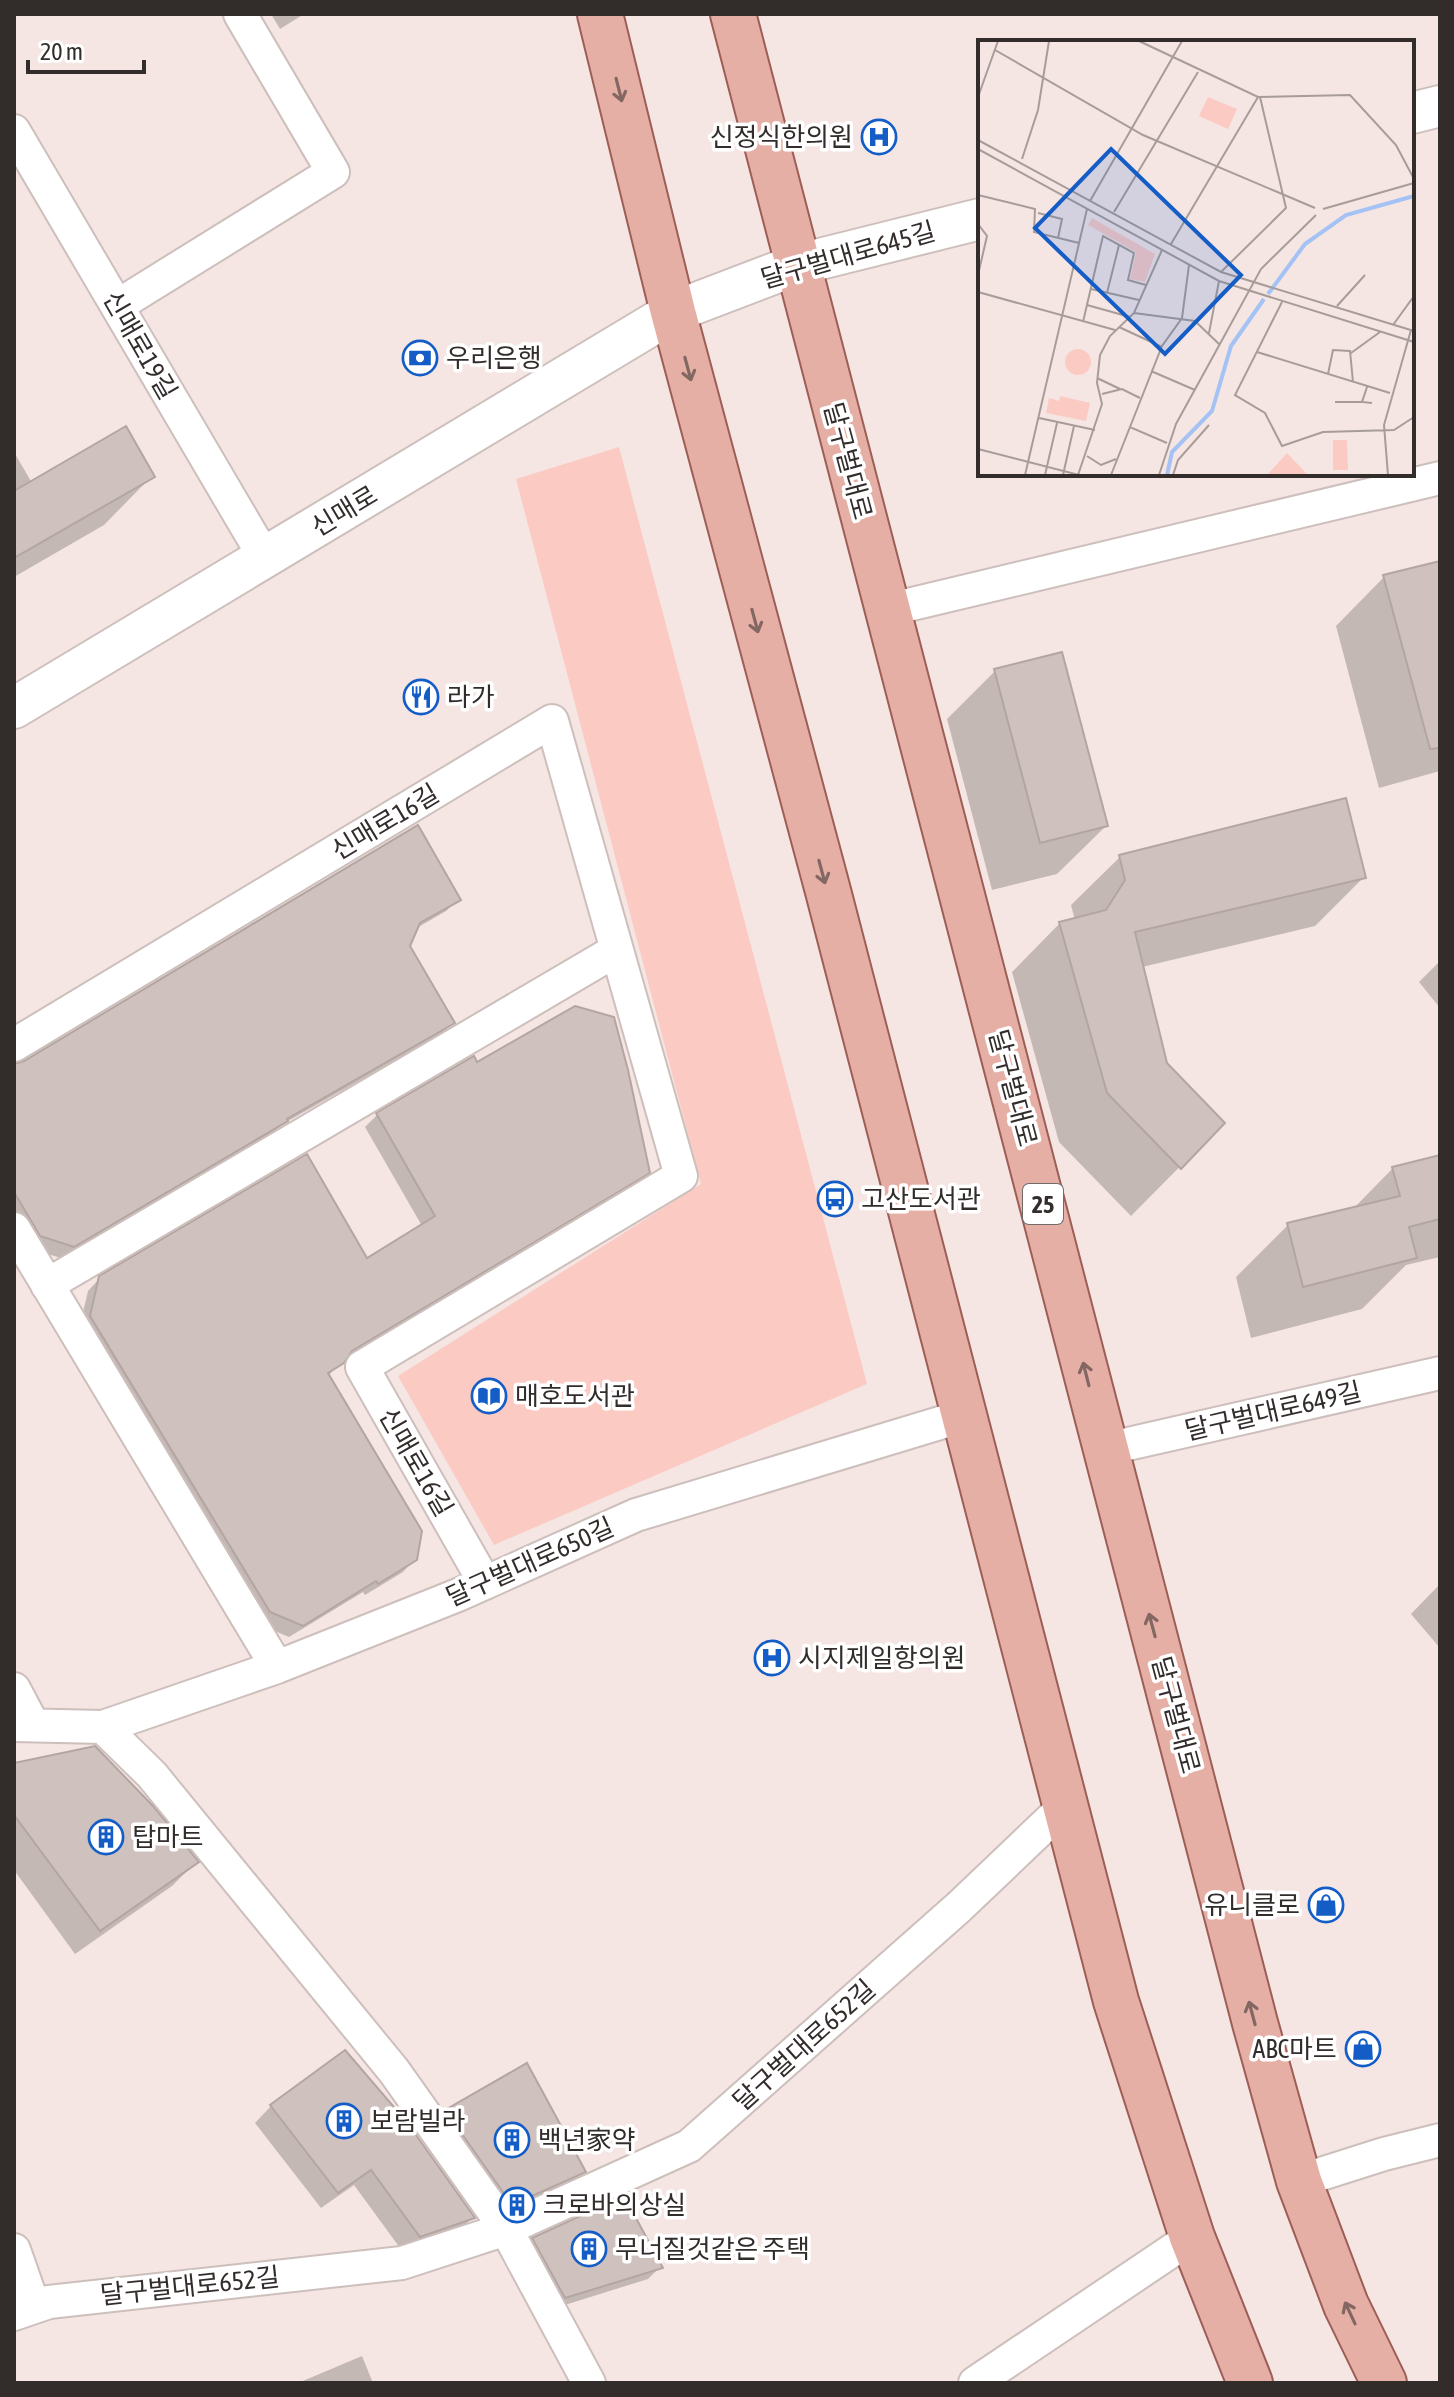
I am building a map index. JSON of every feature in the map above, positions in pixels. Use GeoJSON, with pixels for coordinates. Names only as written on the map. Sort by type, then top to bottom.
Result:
{"type":"FeatureCollection","features":[{"type":"Feature","properties":{"kind":"main road"},"geometry":{"type":"LineString","coordinates":[[600,14],[673,312],[828,891],[1116,2001],[1192,2237],[1250,2383]]}},
{"type":"Feature","properties":{"kind":"main road","name":"달구벌대로"},"geometry":{"type":"LineString","coordinates":[[733,14],[1255,2023],[1299,2181],[1346,2305],[1384,2383]]}},
{"type":"Feature","properties":{"kind":"street"},"geometry":{"type":"LineString","coordinates":[[117,306],[333,172],[240,14]]}},
{"type":"Feature","properties":{"kind":"street"},"geometry":{"type":"LineString","coordinates":[[1414,112],[1440,106]]}},
{"type":"Feature","properties":{"kind":"street","name":"신매로19길"},"geometry":{"type":"LineString","coordinates":[[14,131],[265,558]]}},
{"type":"Feature","properties":{"kind":"street","name":"달구벌대로645길"},"geometry":{"type":"LineString","coordinates":[[673,312],[796,265],[978,220]]}},
{"type":"Feature","properties":{"kind":"street","name":"신매로"},"geometry":{"type":"LineString","coordinates":[[14,708],[673,312]]}},
{"type":"Feature","properties":{"kind":"street"},"geometry":{"type":"LineString","coordinates":[[887,610],[1440,478]]}},
{"type":"Feature","properties":{"kind":"street","name":"신매로16길"},"geometry":{"type":"LineString","coordinates":[[14,1045],[552,721],[681,1176],[362,1367],[485,1583]]}},
{"type":"Feature","properties":{"kind":"street"},"geometry":{"type":"LineString","coordinates":[[47,1285],[615,951]]}},
{"type":"Feature","properties":{"kind":"street"},"geometry":{"type":"LineString","coordinates":[[14,1229],[277,1667]]}},
{"type":"Feature","properties":{"kind":"street","name":"달구벌대로649길"},"geometry":{"type":"LineString","coordinates":[[1106,1449],[1440,1373]]}},
{"type":"Feature","properties":{"kind":"street","name":"달구벌대로650길"},"geometry":{"type":"LineString","coordinates":[[24,1725],[103,1727],[277,1667],[485,1583],[636,1515],[963,1416]]}},
{"type":"Feature","properties":{"kind":"street"},"geometry":{"type":"LineString","coordinates":[[14,1689],[24,1725]]}},
{"type":"Feature","properties":{"kind":"street"},"geometry":{"type":"LineString","coordinates":[[103,1727],[152,1775],[394,2071],[506,2229],[589,2383]]}},
{"type":"Feature","properties":{"kind":"street","name":"달구벌대로652길"},"geometry":{"type":"LineString","coordinates":[[24,2310],[49,2302],[402,2263],[506,2229],[689,2146],[959,1907],[1065,1806]]}},
{"type":"Feature","properties":{"kind":"street"},"geometry":{"type":"LineString","coordinates":[[1299,2181],[1440,2140]]}},
{"type":"Feature","properties":{"kind":"street"},"geometry":{"type":"LineString","coordinates":[[975,2383],[1192,2237]]}},
{"type":"Feature","properties":{"kind":"street"},"geometry":{"type":"LineString","coordinates":[[14,2250],[24,2310]]}},
{"type":"Feature","properties":{"kind":"shaded area"},"geometry":{"type":"Polygon","coordinates":[[[619,447],[867,1384],[494,1545],[398,1376],[701,1184],[516,479],[619,447]]]}},
{"type":"Feature","properties":{"kind":"building"},"geometry":{"type":"Polygon","coordinates":[[[126,426],[155,477],[14,558],[14,491],[126,426]]]}},
{"type":"Feature","properties":{"kind":"building"},"geometry":{"type":"Polygon","coordinates":[[[1440,561],[1440,748],[1430,749],[1383,575],[1440,561]]]}},
{"type":"Feature","properties":{"kind":"building"},"geometry":{"type":"Polygon","coordinates":[[[1062,652],[1108,826],[1040,843],[994,669],[1062,652]]]}},
{"type":"Feature","properties":{"kind":"building"},"geometry":{"type":"Polygon","coordinates":[[[1346,798],[1366,878],[1135,932],[1167,1063],[1225,1123],[1181,1169],[1107,1093],[1059,922],[1106,910],[1125,880],[1119,855],[1346,798]]]}},
{"type":"Feature","properties":{"kind":"building"},"geometry":{"type":"Polygon","coordinates":[[[418,825],[461,900],[420,923],[410,946],[455,1023],[74,1247],[40,1236],[14,1192],[14,1064],[24,1061],[418,825]]]}},
{"type":"Feature","properties":{"kind":"building"},"geometry":{"type":"Polygon","coordinates":[[[575,1006],[614,1017],[650,1173],[352,1351],[344,1363],[328,1373],[422,1531],[417,1560],[303,1626],[270,1612],[90,1316],[99,1276],[307,1154],[367,1258],[435,1216],[376,1113],[474,1056],[477,1062],[575,1006]]]}},
{"type":"Feature","properties":{"kind":"building"},"geometry":{"type":"Polygon","coordinates":[[[1440,1155],[1440,1219],[1409,1227],[1417,1258],[1303,1287],[1287,1223],[1400,1196],[1392,1167],[1440,1155]]]}},
{"type":"Feature","properties":{"kind":"building","name":"탑마트"},"geometry":{"type":"Polygon","coordinates":[[[95,1746],[154,1807],[199,1862],[100,1931],[14,1815],[14,1763],[95,1746]]]}},
{"type":"Feature","properties":{"kind":"building","name":"보람빌라"},"geometry":{"type":"Polygon","coordinates":[[[345,2050],[406,2121],[475,2218],[420,2237],[371,2170],[338,2193],[270,2105],[345,2050]]]}},
{"type":"Feature","properties":{"kind":"building","name":"백년家약"},"geometry":{"type":"Polygon","coordinates":[[[527,2063],[586,2172],[512,2205],[445,2110],[527,2063]]]}},
{"type":"Feature","properties":{"kind":"building","name":"무너질것같은 주택"},"geometry":{"type":"Polygon","coordinates":[[[624,2196],[663,2268],[565,2298],[532,2238],[624,2196]]]}},
{"type":"Feature","properties":{"kind":"place","name":"신정식한의원"},"geometry":{"type":"Point","coordinates":[879,137]}},
{"type":"Feature","properties":{"kind":"place","name":"우리은행"},"geometry":{"type":"Point","coordinates":[420,358]}},
{"type":"Feature","properties":{"kind":"place","name":"라가"},"geometry":{"type":"Point","coordinates":[421,697]}},
{"type":"Feature","properties":{"kind":"place","name":"고산도서관"},"geometry":{"type":"Point","coordinates":[835,1199]}},
{"type":"Feature","properties":{"kind":"place","name":"매호도서관"},"geometry":{"type":"Point","coordinates":[489,1396]}},
{"type":"Feature","properties":{"kind":"place","name":"시지제일항의원"},"geometry":{"type":"Point","coordinates":[772,1658]}},
{"type":"Feature","properties":{"kind":"place","name":"탑마트"},"geometry":{"type":"Point","coordinates":[106,1837]}},
{"type":"Feature","properties":{"kind":"place","name":"유니클로"},"geometry":{"type":"Point","coordinates":[1326,1905]}},
{"type":"Feature","properties":{"kind":"place","name":"ABC마트"},"geometry":{"type":"Point","coordinates":[1363,2049]}},
{"type":"Feature","properties":{"kind":"place","name":"보람빌라"},"geometry":{"type":"Point","coordinates":[344,2121]}},
{"type":"Feature","properties":{"kind":"place","name":"백년家약"},"geometry":{"type":"Point","coordinates":[512,2140]}},
{"type":"Feature","properties":{"kind":"place","name":"크로바의상실"},"geometry":{"type":"Point","coordinates":[517,2205]}},
{"type":"Feature","properties":{"kind":"place","name":"무너질것같은 주택"},"geometry":{"type":"Point","coordinates":[589,2249]}}]}
